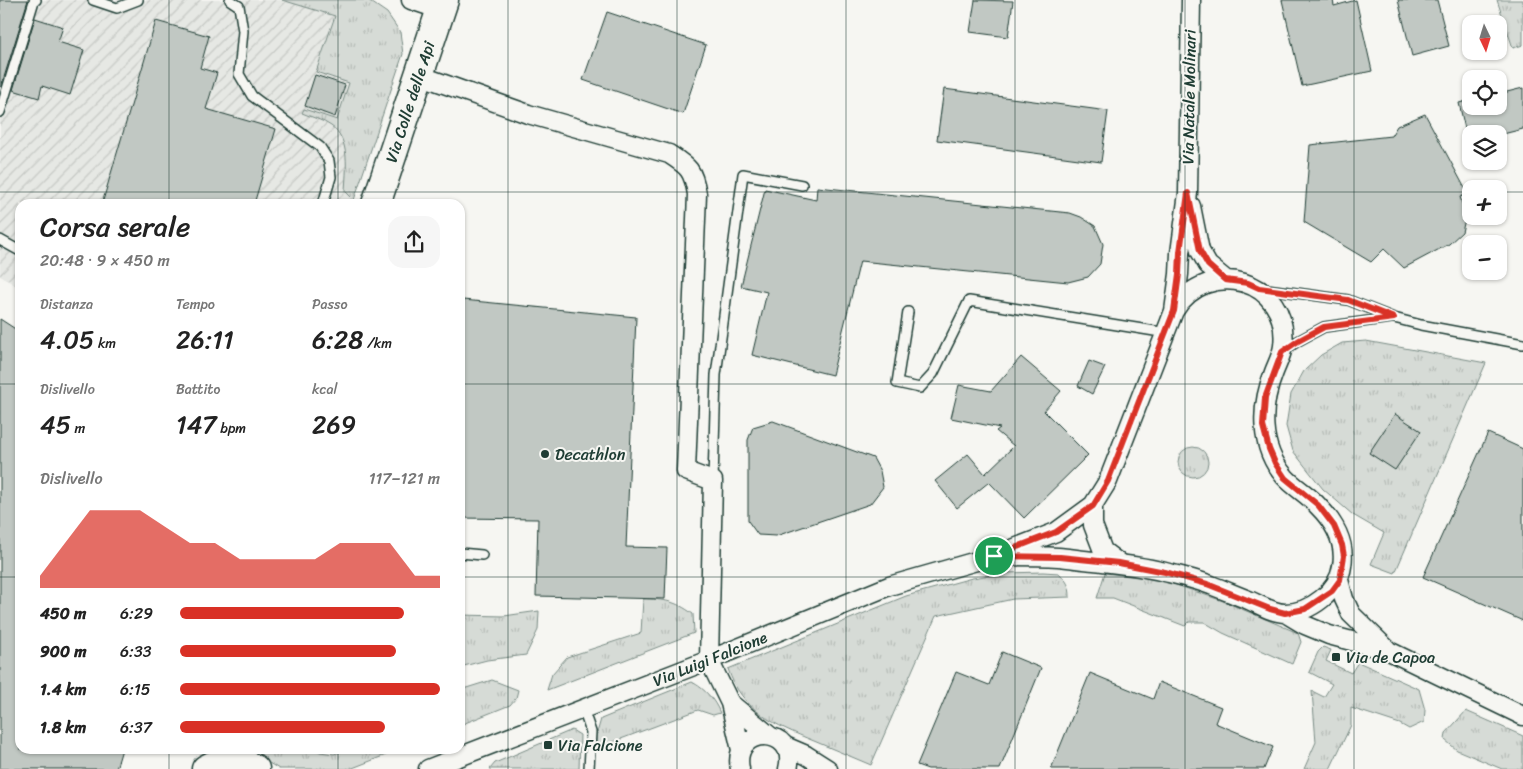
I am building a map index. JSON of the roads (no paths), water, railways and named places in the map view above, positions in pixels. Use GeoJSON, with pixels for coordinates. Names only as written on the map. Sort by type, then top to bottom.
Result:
{"type":"FeatureCollection","features":[{"type":"Feature","properties":{"kind":"main road","name":"Via Colle delle Api"},"geometry":{"type":"LineString","coordinates":[[378,199],[443,5]]}},
{"type":"Feature","properties":{"kind":"main road"},"geometry":{"type":"LineString","coordinates":[[196,754],[196,769]]}},
{"type":"Feature","properties":{"kind":"main road"},"geometry":{"type":"LineString","coordinates":[[248,754],[256,769]]}},
{"type":"Feature","properties":{"kind":"main road"},"geometry":{"type":"LineString","coordinates":[[206,769],[225,762],[242,763],[256,769]]}},
{"type":"Feature","properties":{"kind":"street"},"geometry":{"type":"LineString","coordinates":[[411,0],[443,5]]}},
{"type":"Feature","properties":{"kind":"street","name":"Via Natale Molinari"},"geometry":{"type":"LineString","coordinates":[[1093,506],[1108,481],[1174,311],[1188,193],[1190,0]]}},
{"type":"Feature","properties":{"kind":"street"},"geometry":{"type":"LineString","coordinates":[[419,75],[528,114],[669,154],[684,164],[694,177],[696,194],[686,471],[713,481],[709,660],[730,703],[740,764]]}},
{"type":"Feature","properties":{"kind":"street","name":"Via Natale Molinari"},"geometry":{"type":"LineString","coordinates":[[1188,193],[1200,251],[1208,265],[1225,280]]}},
{"type":"Feature","properties":{"kind":"street"},"geometry":{"type":"LineString","coordinates":[[1174,311],[1180,301],[1187,295],[1210,283],[1225,280],[1248,283],[1259,288],[1275,305],[1281,316],[1284,328],[1282,352],[1265,398],[1263,426],[1275,463],[1285,478],[1318,505],[1334,526],[1342,545],[1344,556],[1340,580],[1344,599],[1351,614],[1390,651],[1523,716]]}},
{"type":"Feature","properties":{"kind":"street"},"geometry":{"type":"LineString","coordinates":[[1093,506],[1092,525],[1095,535],[1103,551],[1119,563]]}},
{"type":"Feature","properties":{"kind":"street","name":"Via Luigi Falcione"},"geometry":{"type":"LineString","coordinates":[[428,769],[709,660],[889,586],[994,556],[1056,532],[1093,506]]}},
{"type":"Feature","properties":{"kind":"street","name":"Via Luigi Falcione"},"geometry":{"type":"LineString","coordinates":[[994,556],[1060,557],[1119,563],[1165,572],[1207,584],[1285,613],[1305,625],[1329,635],[1390,651]]}},
{"type":"Feature","properties":{"kind":"street"},"geometry":{"type":"LineString","coordinates":[[1285,613],[1305,609],[1332,591],[1340,580]]}},
{"type":"Feature","properties":{"kind":"street"},"geometry":{"type":"LineString","coordinates":[[730,703],[777,741],[788,753],[790,762],[788,769]]}},
{"type":"Feature","properties":{"kind":"street"},"geometry":{"type":"LineString","coordinates":[[740,764],[746,743],[753,738],[761,736],[777,741],[806,755],[828,769]]}},
{"type":"Feature","properties":{"kind":"lane"},"geometry":{"type":"LineString","coordinates":[[0,112],[34,1],[36,0]]}},
{"type":"Feature","properties":{"kind":"lane"},"geometry":{"type":"LineString","coordinates":[[93,0],[117,8],[138,0]]}},
{"type":"Feature","properties":{"kind":"lane"},"geometry":{"type":"LineString","coordinates":[[230,0],[239,6],[243,31],[239,74],[252,96],[320,147],[329,161],[331,177],[324,199]]}},
{"type":"Feature","properties":{"kind":"lane"},"geometry":{"type":"LineString","coordinates":[[713,481],[716,375],[743,174],[802,185]]}},
{"type":"Feature","properties":{"kind":"lane"},"geometry":{"type":"LineString","coordinates":[[0,240],[15,249]]}},
{"type":"Feature","properties":{"kind":"lane"},"geometry":{"type":"LineString","coordinates":[[1259,288],[1348,300],[1394,318],[1421,325],[1523,344]]}},
{"type":"Feature","properties":{"kind":"lane"},"geometry":{"type":"LineString","coordinates":[[908,312],[897,383],[920,388],[933,374],[970,301],[1167,333]]}},
{"type":"Feature","properties":{"kind":"lane"},"geometry":{"type":"LineString","coordinates":[[1282,352],[1324,327],[1394,318]]}},
{"type":"Feature","properties":{"kind":"lane"},"geometry":{"type":"LineString","coordinates":[[465,553],[482,555]]}},
{"type":"Feature","properties":{"kind":"lane"},"geometry":{"type":"LineString","coordinates":[[583,709],[591,732],[589,769]]}},
{"type":"Feature","properties":{"kind":"place","name":"Decathlon"},"geometry":{"type":"Point","coordinates":[545,454]}},
{"type":"Feature","properties":{"kind":"place","name":"Via de Capoa"},"geometry":{"type":"Point","coordinates":[1336,657]}},
{"type":"Feature","properties":{"kind":"place","name":"Via Falcione"},"geometry":{"type":"Point","coordinates":[548,745]}}]}
